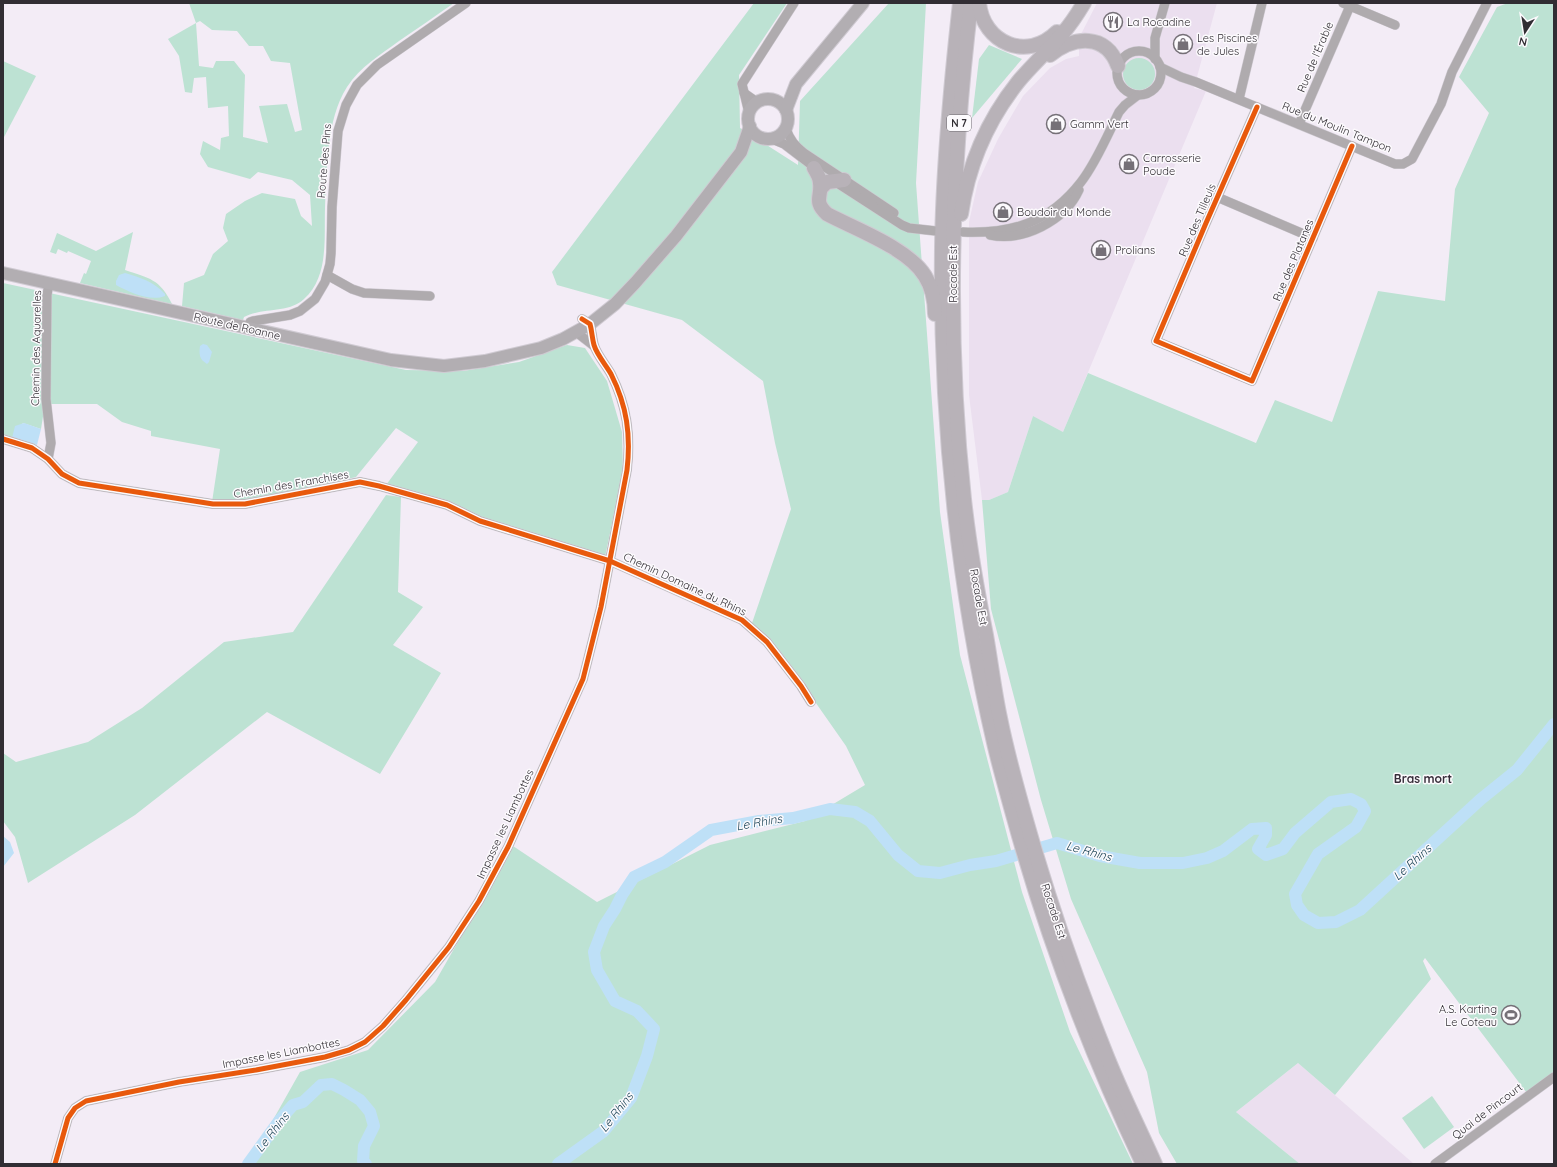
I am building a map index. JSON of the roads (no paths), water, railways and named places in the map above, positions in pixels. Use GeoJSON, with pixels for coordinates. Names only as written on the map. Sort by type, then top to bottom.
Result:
{"type":"FeatureCollection","features":[{"type":"Feature","properties":{"kind":"highway","name":"Rocade Est"},"geometry":{"type":"LineString","coordinates":[[960,3],[946,149],[942,247],[944,376],[953,500],[972,638],[995,748],[1022,825],[1035,871],[1051,940],[1096,1060],[1143,1164]]}},
{"type":"Feature","properties":{"kind":"highway","name":"Rocade Est"},"geometry":{"type":"LineString","coordinates":[[971,3],[957,148],[953,243],[953,302],[957,410],[964,499],[973,567],[1000,718],[1022,825]]}},
{"type":"Feature","properties":{"kind":"highway"},"geometry":{"type":"LineString","coordinates":[[979,3],[983,19],[992,34],[1006,43],[1020,47],[1039,44],[1053,36],[1078,3]]}},
{"type":"Feature","properties":{"kind":"highway"},"geometry":{"type":"LineString","coordinates":[[953,243],[960,223],[967,183],[978,149],[995,114],[1014,87],[1064,32],[1084,3]]}},
{"type":"Feature","properties":{"kind":"highway"},"geometry":{"type":"LineString","coordinates":[[1034,64],[1043,61],[1066,44],[1075,42],[1090,42],[1104,45],[1112,54],[1118,66]]}},
{"type":"Feature","properties":{"kind":"highway"},"geometry":{"type":"LineString","coordinates":[[814,168],[821,188],[819,199],[820,205],[826,214],[902,253],[914,262],[925,276],[930,286],[935,308],[938,364],[944,376]]}},
{"type":"Feature","properties":{"kind":"highway"},"geometry":{"type":"LineString","coordinates":[[821,188],[827,182],[839,180]]}},
{"type":"Feature","properties":{"kind":"highway","name":"Rocade Est"},"geometry":{"type":"LineString","coordinates":[[1035,871],[1061,933],[1102,1045],[1155,1164]]}},
{"type":"Feature","properties":{"kind":"main road"},"geometry":{"type":"LineString","coordinates":[[786,110],[796,84],[863,3]]}},
{"type":"Feature","properties":{"kind":"main road"},"geometry":{"type":"LineString","coordinates":[[741,152],[750,126],[749,113],[754,106],[796,84]]}},
{"type":"Feature","properties":{"kind":"main road"},"geometry":{"type":"LineString","coordinates":[[741,152],[752,143],[782,134],[786,129],[788,119],[786,110],[778,102],[767,100]]}},
{"type":"Feature","properties":{"kind":"main road"},"geometry":{"type":"LineString","coordinates":[[750,126],[755,134],[767,139]]}},
{"type":"Feature","properties":{"kind":"main road","name":"Route de Roanne"},"geometry":{"type":"LineString","coordinates":[[3,273],[391,360],[444,366],[473,363],[541,348],[615,304],[667,246],[741,152]]}},
{"type":"Feature","properties":{"kind":"street","name":"Route des Pins"},"geometry":{"type":"LineString","coordinates":[[248,329],[250,322],[290,314],[300,311],[308,306],[320,291],[327,275],[331,253],[332,207],[338,131],[341,117],[349,98],[362,79],[377,65],[466,3]]}},
{"type":"Feature","properties":{"kind":"street"},"geometry":{"type":"LineString","coordinates":[[749,113],[742,87],[743,81],[794,3]]}},
{"type":"Feature","properties":{"kind":"street"},"geometry":{"type":"LineString","coordinates":[[963,232],[979,232],[994,236],[1011,236],[1038,228],[1055,219],[1064,212],[1076,197],[1081,182],[1119,112],[1125,105],[1138,95],[1150,92],[1158,84],[1160,78],[1155,38],[1165,3]]}},
{"type":"Feature","properties":{"kind":"street"},"geometry":{"type":"LineString","coordinates":[[1239,99],[1262,3]]}},
{"type":"Feature","properties":{"kind":"street","name":"Rue du Moulin Tampon"},"geometry":{"type":"LineString","coordinates":[[1158,63],[1181,77],[1239,99],[1395,164],[1403,164],[1412,159],[1441,104],[1452,72],[1487,3]]}},
{"type":"Feature","properties":{"kind":"street"},"geometry":{"type":"LineString","coordinates":[[1347,5],[1395,25]]}},
{"type":"Feature","properties":{"kind":"street","name":"Rue de l’Érable"},"geometry":{"type":"LineString","coordinates":[[1299,124],[1347,5]]}},
{"type":"Feature","properties":{"kind":"street"},"geometry":{"type":"LineString","coordinates":[[1141,52],[1155,38]]}},
{"type":"Feature","properties":{"kind":"street"},"geometry":{"type":"LineString","coordinates":[[1138,95],[1129,93],[1121,86],[1117,77],[1118,66],[1127,55],[1136,52],[1149,54],[1158,63]]}},
{"type":"Feature","properties":{"kind":"street"},"geometry":{"type":"LineString","coordinates":[[1158,84],[1181,77]]}},
{"type":"Feature","properties":{"kind":"street"},"geometry":{"type":"LineString","coordinates":[[1119,112],[1121,86]]}},
{"type":"Feature","properties":{"kind":"street"},"geometry":{"type":"LineString","coordinates":[[744,93],[754,100],[767,100]]}},
{"type":"Feature","properties":{"kind":"street","name":"Rue des Tilleuls"},"geometry":{"type":"LineString","coordinates":[[1252,381],[1156,342],[1217,197],[1257,107]]}},
{"type":"Feature","properties":{"kind":"street"},"geometry":{"type":"LineString","coordinates":[[786,129],[794,146],[839,180]]}},
{"type":"Feature","properties":{"kind":"street"},"geometry":{"type":"LineString","coordinates":[[767,139],[784,144],[814,168],[839,180],[919,228],[936,231]]}},
{"type":"Feature","properties":{"kind":"street","name":"Rue des Platanes"},"geometry":{"type":"LineString","coordinates":[[1252,381],[1352,146]]}},
{"type":"Feature","properties":{"kind":"street"},"geometry":{"type":"LineString","coordinates":[[1217,197],[1313,238]]}},
{"type":"Feature","properties":{"kind":"street"},"geometry":{"type":"LineString","coordinates":[[327,275],[352,289],[364,293],[430,296]]}},
{"type":"Feature","properties":{"kind":"street","name":"Chemin des Aquarelles"},"geometry":{"type":"LineString","coordinates":[[48,459],[51,443],[46,398],[49,283]]}},
{"type":"Feature","properties":{"kind":"street"},"geometry":{"type":"LineString","coordinates":[[581,324],[594,346]]}},
{"type":"Feature","properties":{"kind":"street"},"geometry":{"type":"LineString","coordinates":[[581,324],[594,346]]}},
{"type":"Feature","properties":{"kind":"street","name":"Impasse les Liambottes"},"geometry":{"type":"LineString","coordinates":[[55,1164],[68,1118],[75,1108],[86,1101],[179,1082],[326,1057],[350,1050],[365,1042],[383,1026],[449,948],[479,901],[508,847],[583,679],[601,607],[627,470],[629,433],[619,392],[611,374],[594,346]]}},
{"type":"Feature","properties":{"kind":"street","name":"Chemin des Franchises"},"geometry":{"type":"LineString","coordinates":[[3,439],[32,448],[48,459],[62,474],[79,483],[213,504],[245,504],[354,483],[366,483],[447,504],[480,521],[610,561]]}},
{"type":"Feature","properties":{"kind":"street","name":"Chemin Domaine du Rhins"},"geometry":{"type":"LineString","coordinates":[[610,561],[742,620],[767,642],[801,686],[811,702]]}},
{"type":"Feature","properties":{"kind":"street","name":"Quai de Pincourt"},"geometry":{"type":"LineString","coordinates":[[1435,1164],[1554,1077]]}},
{"type":"Feature","properties":{"kind":"water"},"geometry":{"type":"Polygon","coordinates":[[[125,273],[142,278],[151,283],[165,294],[165,296],[159,298],[146,297],[116,285],[119,275],[125,273]]]}},
{"type":"Feature","properties":{"kind":"water"},"geometry":{"type":"Polygon","coordinates":[[[203,344],[207,345],[212,352],[207,364],[202,360],[200,354],[200,346],[203,344]]]}},
{"type":"Feature","properties":{"kind":"water"},"geometry":{"type":"Polygon","coordinates":[[[24,423],[41,429],[37,445],[12,438],[15,426],[24,423]]]}},
{"type":"Feature","properties":{"kind":"water"},"geometry":{"type":"Polygon","coordinates":[[[3,836],[10,842],[14,853],[3,867],[3,836]]]}},
{"type":"Feature","properties":{"kind":"waterway","name":"Le Rhins"},"geometry":{"type":"LineString","coordinates":[[558,1164],[604,1131],[631,1098],[647,1056],[654,1029],[637,1011],[615,1001],[597,970],[594,952],[604,926],[634,877],[665,862],[711,830],[759,821],[793,818],[830,809],[855,812],[870,821],[898,855],[918,871],[940,873],[970,865],[996,861],[1057,843],[1100,856],[1140,863],[1183,863],[1207,858],[1223,851],[1252,829],[1266,828],[1266,835],[1258,849],[1266,855],[1283,849],[1295,833],[1331,802],[1351,799],[1361,804],[1365,811],[1356,827],[1318,854],[1295,894],[1297,905],[1304,915],[1318,923],[1336,922],[1360,910],[1481,799],[1517,770],[1554,724]]}},
{"type":"Feature","properties":{"kind":"waterway","name":"Le Rhins"},"geometry":{"type":"LineString","coordinates":[[248,1164],[279,1121],[293,1105],[303,1102],[321,1085],[332,1084],[360,1100],[370,1112],[374,1126],[364,1146],[363,1161],[366,1164]]}},
{"type":"Feature","properties":{"kind":"place","name":"La Rocadine"},"geometry":{"type":"Point","coordinates":[1113,22]}},
{"type":"Feature","properties":{"kind":"place","name":"Les Piscines de Jules"},"geometry":{"type":"Point","coordinates":[1183,44]}},
{"type":"Feature","properties":{"kind":"place","name":"Gamm Vert"},"geometry":{"type":"Point","coordinates":[1056,124]}},
{"type":"Feature","properties":{"kind":"place","name":"Carrosserie Poude"},"geometry":{"type":"Point","coordinates":[1129,164]}},
{"type":"Feature","properties":{"kind":"place","name":"Boudoir du Monde"},"geometry":{"type":"Point","coordinates":[1003,212]}},
{"type":"Feature","properties":{"kind":"place","name":"Prolians"},"geometry":{"type":"Point","coordinates":[1101,250]}},
{"type":"Feature","properties":{"kind":"place","name":"A.S. Karting Le Coteau"},"geometry":{"type":"Point","coordinates":[1511,1015]}},
{"type":"Feature","properties":{"kind":"district","name":"Bras mort"},"geometry":{"type":"Point","coordinates":[1423,778]}}]}
